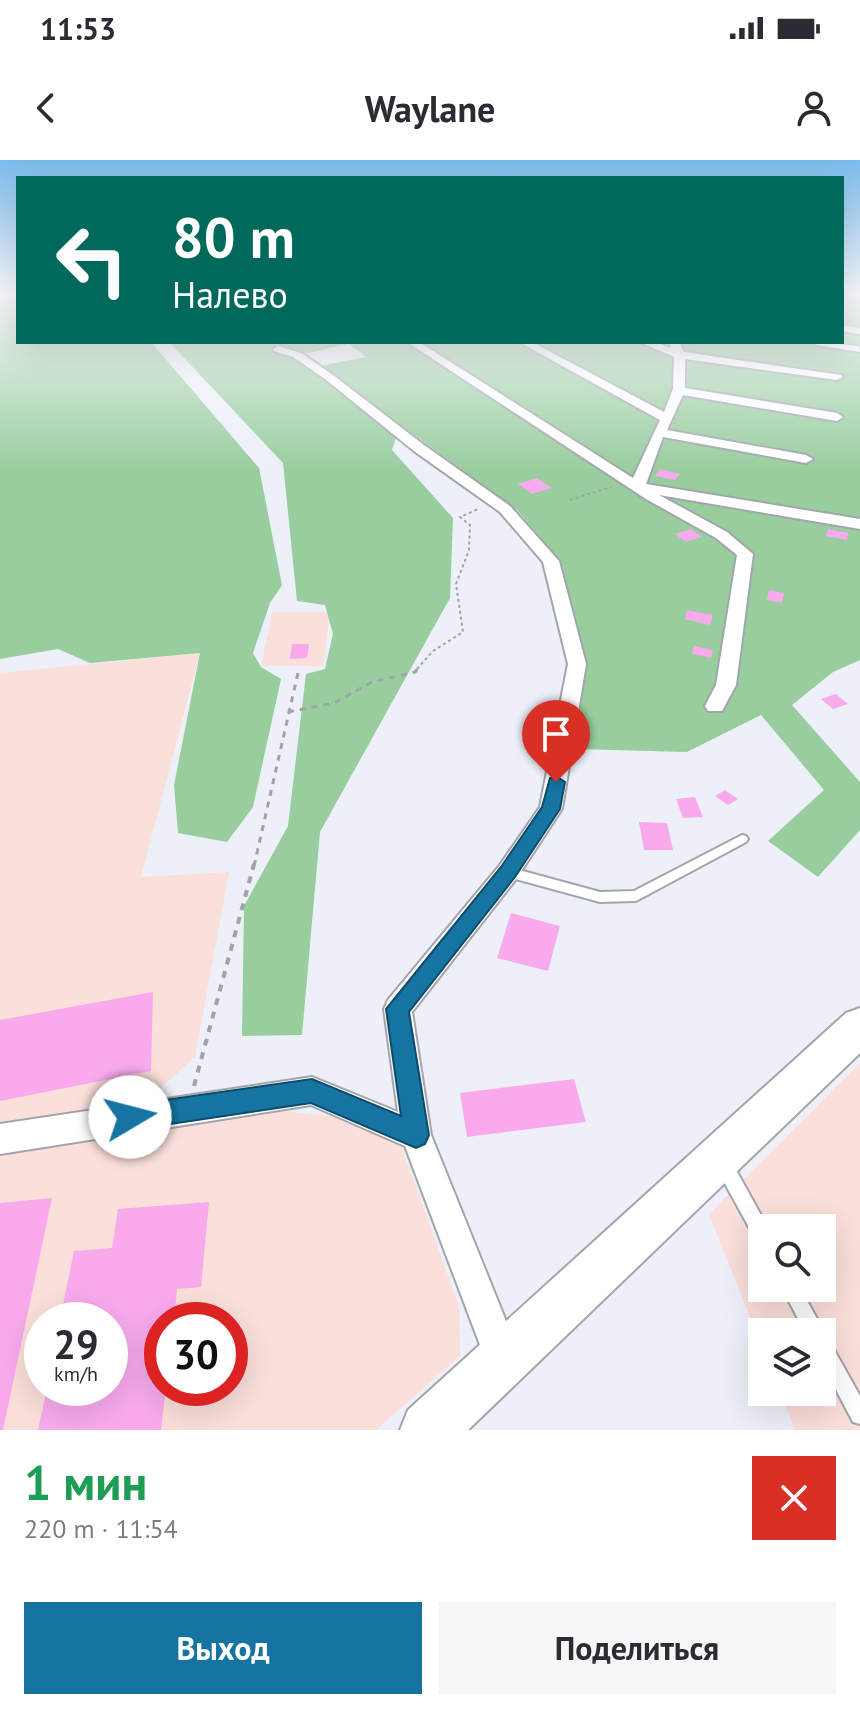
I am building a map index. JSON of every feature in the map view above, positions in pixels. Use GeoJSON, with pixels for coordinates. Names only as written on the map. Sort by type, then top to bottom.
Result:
{"type":"FeatureCollection","features":[{"type":"Feature","properties":{"kind":"street"},"geometry":{"type":"LineString","coordinates":[[288,352],[329,377],[419,448],[497,503],[551,561],[577,664],[551,809],[508,872],[398,1009],[416,1135],[504,1361]]}},
{"type":"Feature","properties":{"kind":"street"},"geometry":{"type":"LineString","coordinates":[[428,352],[634,484],[658,503],[734,543],[745,554],[726,685],[715,706]]}},
{"type":"Feature","properties":{"kind":"street"},"geometry":{"type":"LineString","coordinates":[[541,352],[663,426],[806,459]]}},
{"type":"Feature","properties":{"kind":"street"},"geometry":{"type":"LineString","coordinates":[[634,484],[679,391],[677,352]]}},
{"type":"Feature","properties":{"kind":"street"},"geometry":{"type":"LineString","coordinates":[[696,352],[837,377]]}},
{"type":"Feature","properties":{"kind":"street"},"geometry":{"type":"LineString","coordinates":[[679,391],[837,417]]}},
{"type":"Feature","properties":{"kind":"street"},"geometry":{"type":"LineString","coordinates":[[634,484],[860,524]]}},
{"type":"Feature","properties":{"kind":"street"},"geometry":{"type":"LineString","coordinates":[[428,1430],[860,1026]]}},
{"type":"Feature","properties":{"kind":"street"},"geometry":{"type":"LineString","coordinates":[[0,1139],[312,1091],[416,1135]]}},
{"type":"Feature","properties":{"kind":"lane"},"geometry":{"type":"LineString","coordinates":[[508,872],[600,897],[636,896],[742,839]]}},
{"type":"Feature","properties":{"kind":"lane"},"geometry":{"type":"LineString","coordinates":[[720,1157],[751,1214]]}},
{"type":"Feature","properties":{"kind":"lane"},"geometry":{"type":"LineString","coordinates":[[836,1371],[860,1415]]}},
{"type":"Feature","properties":{"kind":"path"},"geometry":{"type":"LineString","coordinates":[[570,500],[634,484]]}},
{"type":"Feature","properties":{"kind":"path"},"geometry":{"type":"LineString","coordinates":[[287,713],[334,703],[372,682],[415,672],[433,651],[463,632],[456,584],[472,537],[470,525],[460,517],[497,503]]}},
{"type":"Feature","properties":{"kind":"path"},"geometry":{"type":"LineString","coordinates":[[188,1109],[249,886],[298,673]]}},
{"type":"Feature","properties":{"kind":"shaded area"},"geometry":{"type":"Polygon","coordinates":[[[273,612],[330,612],[323,666],[261,666],[273,612]]]}},
{"type":"Feature","properties":{"kind":"shaded area"},"geometry":{"type":"Polygon","coordinates":[[[200,653],[141,877],[229,872],[195,1057],[149,1099],[343,1117],[400,1143],[459,1306],[460,1356],[376,1430],[0,1430],[0,673],[200,653]]]}},
{"type":"Feature","properties":{"kind":"shaded area"},"geometry":{"type":"Polygon","coordinates":[[[860,1063],[860,1430],[795,1430],[786,1406],[836,1406],[836,1318],[750,1318],[709,1214],[860,1063]]]}},
{"type":"Feature","properties":{"kind":"green space"},"geometry":{"type":"Polygon","coordinates":[[[0,352],[160,352],[259,468],[282,585],[270,603],[253,653],[261,667],[281,679],[253,807],[227,842],[178,833],[174,785],[200,653],[90,663],[58,649],[0,659],[0,352]]]}},
{"type":"Feature","properties":{"kind":"green space"},"geometry":{"type":"Polygon","coordinates":[[[179,352],[313,352],[293,357],[397,435],[392,450],[453,518],[450,598],[320,832],[302,1035],[242,1036],[244,906],[288,826],[306,674],[325,669],[333,634],[325,605],[297,601],[283,463],[179,352]]]}},
{"type":"Feature","properties":{"kind":"green space"},"geometry":{"type":"Polygon","coordinates":[[[360,352],[860,352],[860,660],[833,672],[792,705],[860,782],[860,830],[818,877],[768,841],[824,790],[761,715],[687,752],[577,749],[584,674],[559,560],[517,510],[320,366],[366,357],[360,352]]]}},
{"type":"Feature","properties":{"kind":"building"},"geometry":{"type":"Polygon","coordinates":[[[660,469],[680,474],[675,480],[655,476],[660,469]]]}},
{"type":"Feature","properties":{"kind":"building"},"geometry":{"type":"Polygon","coordinates":[[[537,478],[552,488],[532,494],[518,484],[537,478]]]}},
{"type":"Feature","properties":{"kind":"building"},"geometry":{"type":"Polygon","coordinates":[[[691,529],[702,537],[686,542],[675,534],[691,529]]]}},
{"type":"Feature","properties":{"kind":"building"},"geometry":{"type":"Polygon","coordinates":[[[828,529],[848,533],[847,540],[826,536],[828,529]]]}},
{"type":"Feature","properties":{"kind":"building"},"geometry":{"type":"Polygon","coordinates":[[[769,590],[784,593],[782,603],[767,600],[769,590]]]}},
{"type":"Feature","properties":{"kind":"building"},"geometry":{"type":"Polygon","coordinates":[[[687,610],[713,615],[710,625],[685,619],[687,610]]]}},
{"type":"Feature","properties":{"kind":"building"},"geometry":{"type":"Polygon","coordinates":[[[292,644],[309,644],[307,658],[290,659],[292,644]]]}},
{"type":"Feature","properties":{"kind":"building"},"geometry":{"type":"Polygon","coordinates":[[[694,646],[713,650],[711,658],[692,654],[694,646]]]}},
{"type":"Feature","properties":{"kind":"building"},"geometry":{"type":"Polygon","coordinates":[[[836,694],[848,704],[833,709],[821,699],[836,694]]]}},
{"type":"Feature","properties":{"kind":"building"},"geometry":{"type":"Polygon","coordinates":[[[725,790],[738,799],[728,805],[715,796],[725,790]]]}},
{"type":"Feature","properties":{"kind":"building"},"geometry":{"type":"Polygon","coordinates":[[[695,797],[703,817],[683,818],[676,799],[695,797]]]}},
{"type":"Feature","properties":{"kind":"building"},"geometry":{"type":"Polygon","coordinates":[[[639,822],[667,823],[673,850],[644,850],[639,822]]]}},
{"type":"Feature","properties":{"kind":"building"},"geometry":{"type":"Polygon","coordinates":[[[511,913],[560,926],[548,971],[497,958],[511,913]]]}},
{"type":"Feature","properties":{"kind":"building"},"geometry":{"type":"Polygon","coordinates":[[[153,992],[151,1071],[0,1101],[0,1020],[153,992]]]}},
{"type":"Feature","properties":{"kind":"building"},"geometry":{"type":"Polygon","coordinates":[[[574,1079],[586,1122],[467,1137],[460,1093],[574,1079]]]}},
{"type":"Feature","properties":{"kind":"building"},"geometry":{"type":"Polygon","coordinates":[[[52,1198],[30,1302],[24,1302],[24,1331],[3,1430],[0,1430],[0,1203],[52,1198]]]}},
{"type":"Feature","properties":{"kind":"building"},"geometry":{"type":"Polygon","coordinates":[[[209,1202],[201,1287],[177,1289],[176,1302],[144,1302],[144,1406],[164,1406],[161,1430],[38,1430],[43,1406],[128,1406],[128,1302],[64,1302],[74,1251],[112,1248],[118,1209],[209,1202]]]}},
{"type":"Feature","properties":{"kind":"route"},"geometry":{"type":"LineString","coordinates":[[130,1117],[312,1091],[416,1135],[398,1009],[508,872],[551,809],[556,782]]}}]}
